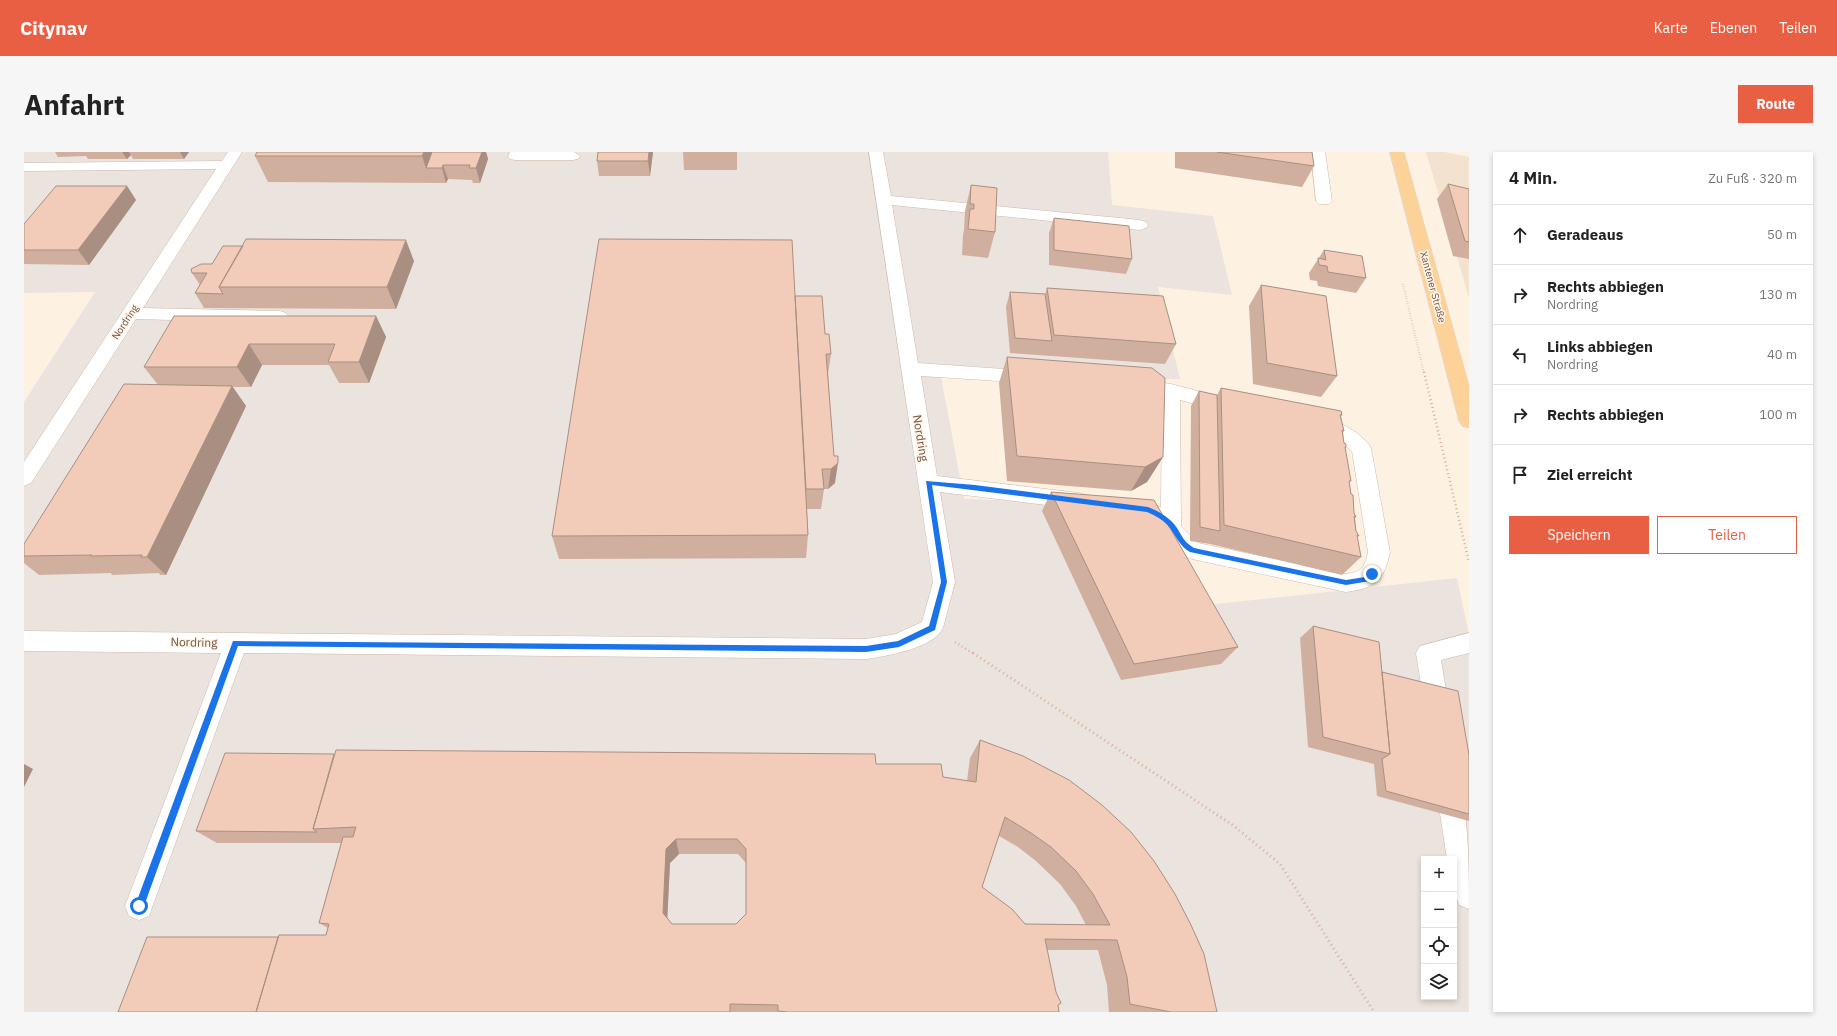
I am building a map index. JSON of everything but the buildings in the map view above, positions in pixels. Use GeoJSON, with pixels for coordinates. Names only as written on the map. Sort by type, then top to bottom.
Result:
{"type":"FeatureCollection","features":[{"type":"Feature","properties":{"kind":"main road","name":"Xantener Straße"},"geometry":{"type":"LineString","coordinates":[[1397,152],[1469,421]]}},
{"type":"Feature","properties":{"kind":"street"},"geometry":{"type":"LineString","coordinates":[[517,152],[515,156],[573,156]]}},
{"type":"Feature","properties":{"kind":"street","name":"Nordring"},"geometry":{"type":"LineString","coordinates":[[24,641],[866,649],[899,644],[932,628],[944,582],[876,152]]}},
{"type":"Feature","properties":{"kind":"street"},"geometry":{"type":"LineString","coordinates":[[1318,152],[1324,201]]}},
{"type":"Feature","properties":{"kind":"street","name":"Nordring"},"geometry":{"type":"LineString","coordinates":[[24,167],[231,159]]}},
{"type":"Feature","properties":{"kind":"street","name":"Nordring"},"geometry":{"type":"LineString","coordinates":[[24,478],[231,159]]}},
{"type":"Feature","properties":{"kind":"street"},"geometry":{"type":"LineString","coordinates":[[883,200],[1140,225]]}},
{"type":"Feature","properties":{"kind":"street"},"geometry":{"type":"LineString","coordinates":[[131,313],[298,317]]}},
{"type":"Feature","properties":{"kind":"street"},"geometry":{"type":"LineString","coordinates":[[911,369],[1050,379]]}},
{"type":"Feature","properties":{"kind":"street"},"geometry":{"type":"LineString","coordinates":[[1120,384],[1143,385],[1244,409]]}},
{"type":"Feature","properties":{"kind":"street"},"geometry":{"type":"LineString","coordinates":[[1171,391],[1171,526]]}},
{"type":"Feature","properties":{"kind":"street"},"geometry":{"type":"LineString","coordinates":[[1118,506],[1148,510],[1161,516],[1171,526],[1183,545],[1192,550],[1346,583],[1367,579],[1372,574],[1377,564],[1378,552],[1361,448],[1351,437],[1336,428],[1295,419]]}},
{"type":"Feature","properties":{"kind":"street"},"geometry":{"type":"LineString","coordinates":[[928,483],[1096,503]]}},
{"type":"Feature","properties":{"kind":"street"},"geometry":{"type":"LineString","coordinates":[[139,906],[236,643]]}},
{"type":"Feature","properties":{"kind":"street"},"geometry":{"type":"LineString","coordinates":[[1441,736],[1428,653],[1469,643]]}},
{"type":"Feature","properties":{"kind":"street"},"geometry":{"type":"LineString","coordinates":[[1446,767],[1457,843],[1469,895]]}},
{"type":"Feature","properties":{"kind":"path"},"geometry":{"type":"LineString","coordinates":[[1403,284],[1469,562]]}},
{"type":"Feature","properties":{"kind":"path"},"geometry":{"type":"LineString","coordinates":[[932,628],[1011,677],[1234,826],[1280,864],[1374,1012]]}},
{"type":"Feature","properties":{"kind":"shaded area"},"geometry":{"type":"Polygon","coordinates":[[[24,152],[1108,152],[1112,205],[1213,216],[1232,295],[1158,287],[1180,379],[941,377],[964,499],[1145,504],[1198,606],[1457,578],[1469,635],[1469,1012],[24,1012],[24,402],[95,292],[24,293],[24,152]]]}},
{"type":"Feature","properties":{"kind":"shaded area"},"geometry":{"type":"Polygon","coordinates":[[[1426,152],[1444,152],[1469,157],[1469,298],[1457,257],[1453,256],[1437,199],[1440,199],[1426,152]]]}},
{"type":"Feature","properties":{"kind":"route"},"geometry":{"type":"LineString","coordinates":[[139,906],[236,643],[866,649],[899,644],[932,628],[944,582],[928,483],[975,487],[1148,510],[1161,516],[1171,526],[1183,545],[1192,550],[1346,583],[1367,579],[1372,574]]}}]}
